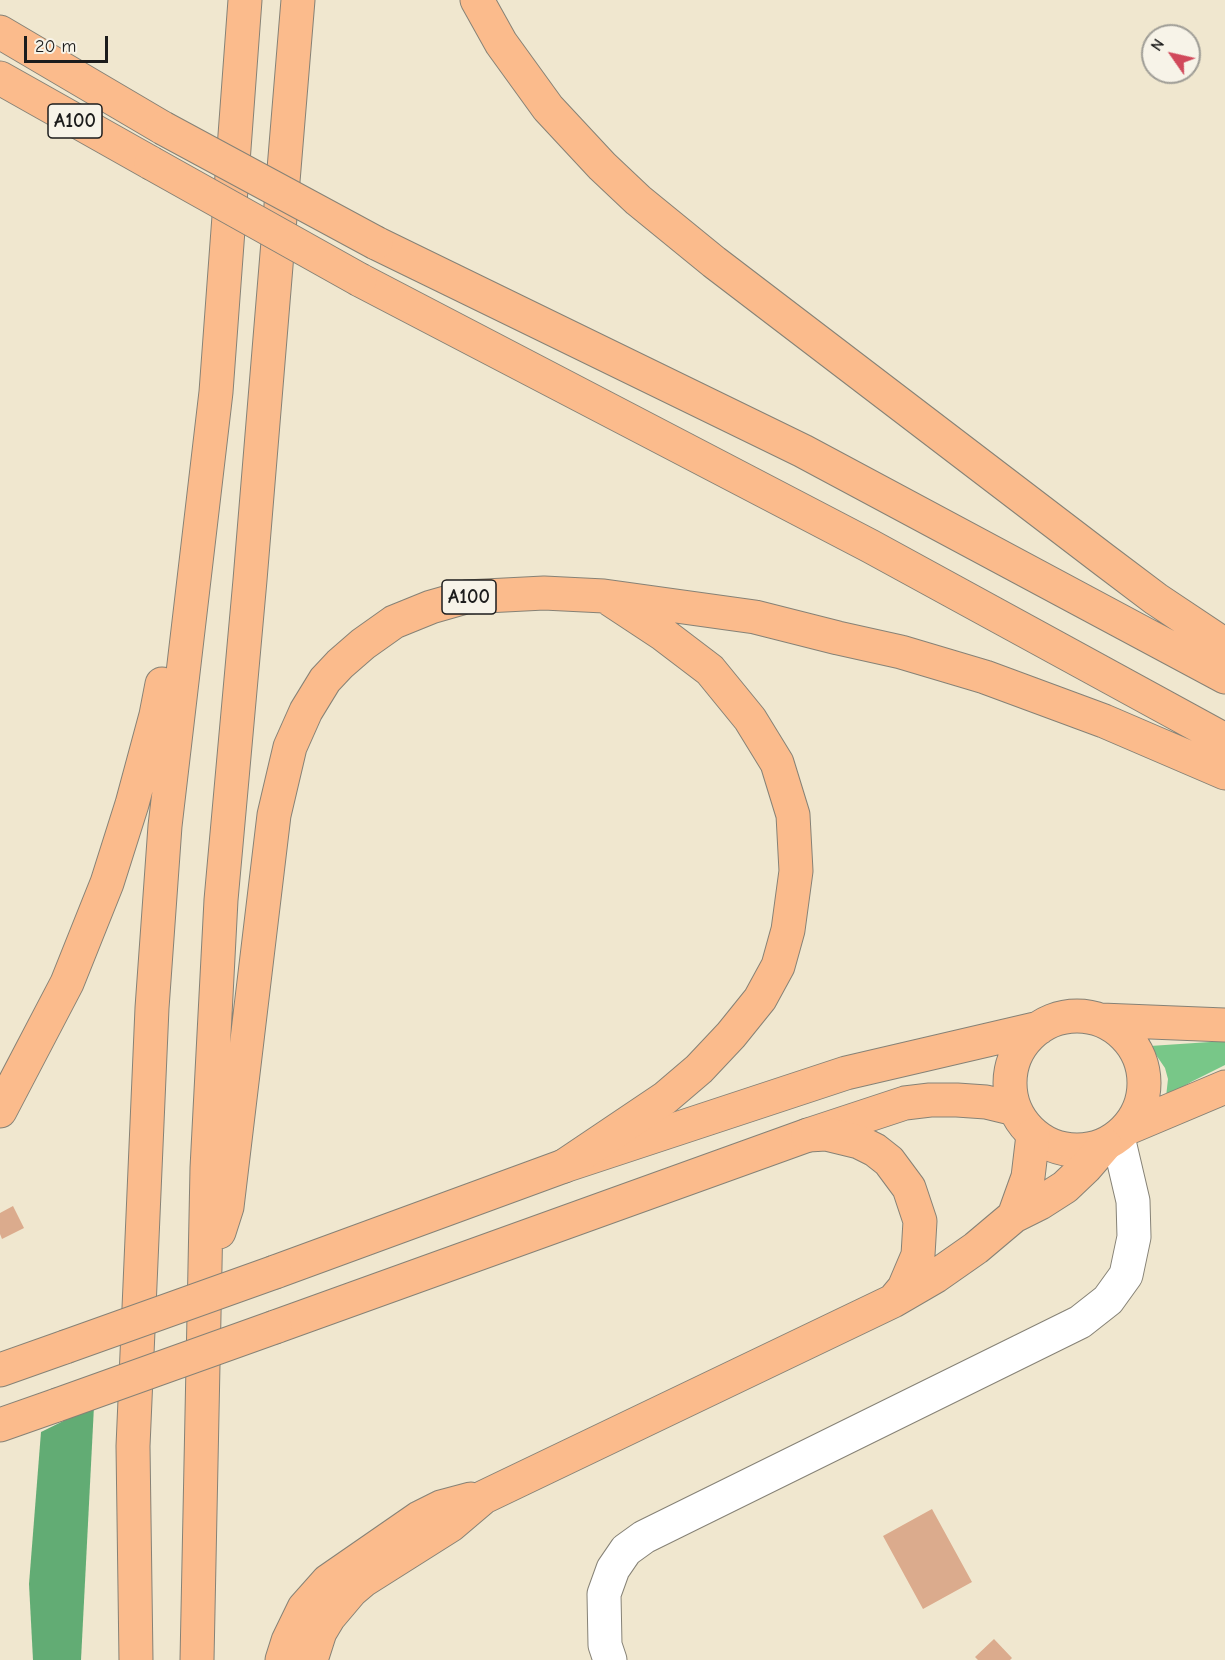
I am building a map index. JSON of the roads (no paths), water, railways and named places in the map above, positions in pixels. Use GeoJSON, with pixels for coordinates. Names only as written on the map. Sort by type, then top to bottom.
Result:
{"type":"FeatureCollection","features":[{"type":"Feature","properties":{"kind":"main road"},"geometry":{"type":"LineString","coordinates":[[0,1112],[67,983],[106,883],[132,804],[156,715],[216,392],[230,0]]}},
{"type":"Feature","properties":{"kind":"main road"},"geometry":{"type":"LineString","coordinates":[[136,1660],[133,1446],[152,1008],[165,826],[216,392],[245,0]]}},
{"type":"Feature","properties":{"kind":"main road"},"geometry":{"type":"LineString","coordinates":[[197,1660],[207,1168],[221,900],[298,0]]}},
{"type":"Feature","properties":{"kind":"main road"},"geometry":{"type":"LineString","coordinates":[[477,0],[501,43],[548,108],[602,166],[638,200],[714,262],[1084,545],[1156,599],[1225,645]]}},
{"type":"Feature","properties":{"kind":"main road","name":"A100"},"geometry":{"type":"LineString","coordinates":[[0,32],[163,128],[376,243],[803,451],[1225,676]]}},
{"type":"Feature","properties":{"kind":"main road","name":"A100"},"geometry":{"type":"LineString","coordinates":[[0,78],[360,280],[870,546],[1225,740]]}},
{"type":"Feature","properties":{"kind":"main road","name":"A100"},"geometry":{"type":"LineString","coordinates":[[204,1276],[227,1207],[274,815],[290,747],[306,711],[325,680],[363,644],[394,622],[431,607],[466,597],[544,592],[604,596],[755,617],[901,652],[985,677],[1071,709],[1225,773]]}},
{"type":"Feature","properties":{"kind":"main road"},"geometry":{"type":"LineString","coordinates":[[564,1166],[665,1098],[699,1069],[760,999],[778,966],[788,930],[796,871],[793,815],[777,763],[750,719],[710,670],[664,634],[604,596]]}},
{"type":"Feature","properties":{"kind":"main road"},"geometry":{"type":"LineString","coordinates":[[1014,1216],[1028,1177],[1024,1122],[1010,1091],[1010,1073],[1015,1056],[1025,1040],[1053,1020],[1069,1016],[1085,1016],[1101,1020],[1225,1025]]}},
{"type":"Feature","properties":{"kind":"main road"},"geometry":{"type":"LineString","coordinates":[[310,1660],[320,1632],[329,1617],[351,1591],[364,1580],[444,1530],[484,1497],[893,1301],[936,1276],[976,1248],[1014,1216],[1065,1187],[1117,1137],[1137,1114],[1143,1099],[1145,1083],[1143,1067],[1137,1051],[1128,1038],[1115,1027],[1101,1020]]}},
{"type":"Feature","properties":{"kind":"main road"},"geometry":{"type":"LineString","coordinates":[[0,1370],[564,1166],[846,1073],[1039,1028]]}},
{"type":"Feature","properties":{"kind":"main road"},"geometry":{"type":"LineString","coordinates":[[0,1425],[808,1135],[905,1103],[930,1100],[986,1102],[1024,1122],[1045,1144],[1075,1151],[1091,1150],[1225,1087]]}},
{"type":"Feature","properties":{"kind":"main road"},"geometry":{"type":"LineString","coordinates":[[808,1135],[826,1134],[843,1137],[867,1146],[889,1161],[909,1188],[920,1221],[918,1255],[904,1288],[893,1301]]}},
{"type":"Feature","properties":{"kind":"main road"},"geometry":{"type":"LineString","coordinates":[[282,1660],[300,1616],[316,1593],[328,1581],[430,1512],[462,1500],[484,1497]]}},
{"type":"Feature","properties":{"kind":"lane"},"geometry":{"type":"LineString","coordinates":[[610,1660],[605,1645],[604,1594],[613,1569],[626,1550],[644,1537],[1080,1322],[1108,1300],[1126,1275],[1134,1237],[1133,1201],[1117,1137]]}}]}
